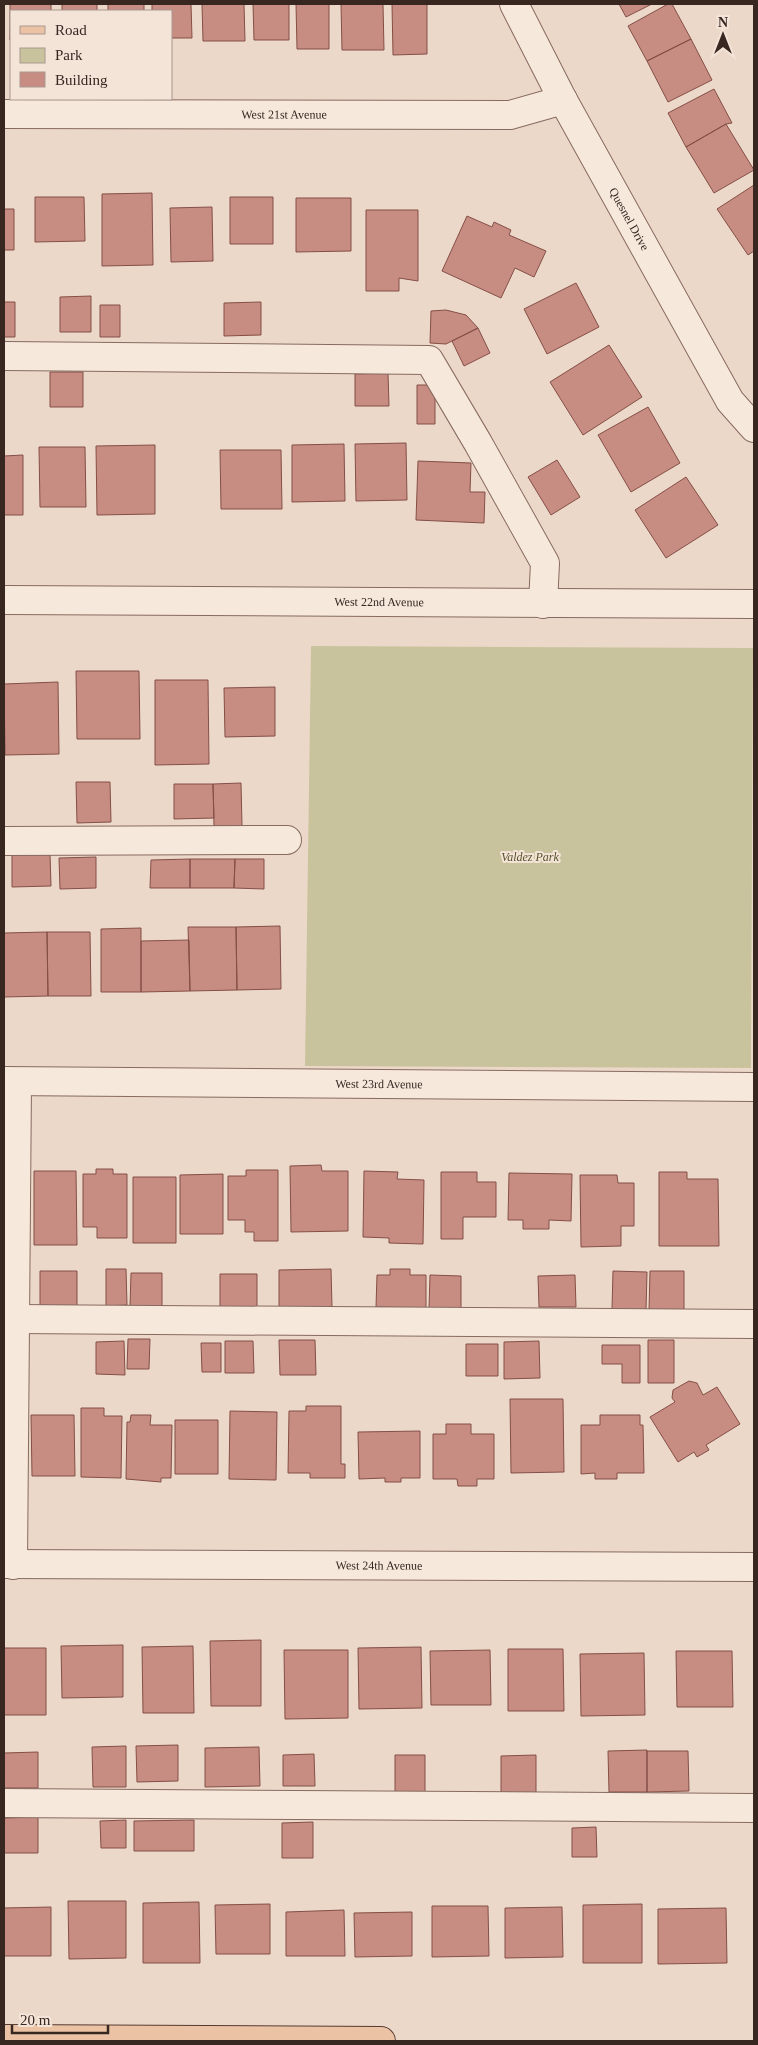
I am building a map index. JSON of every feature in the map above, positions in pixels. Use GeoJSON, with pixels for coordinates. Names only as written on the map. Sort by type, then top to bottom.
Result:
{"type":"FeatureCollection","features":[{"type":"Feature","properties":{"kind":"main road"},"geometry":{"type":"LineString","coordinates":[[4,2039],[381,2041]]}},
{"type":"Feature","properties":{"kind":"street","name":"Quesnel Drive"},"geometry":{"type":"LineString","coordinates":[[514,4],[562,100],[730,401],[754,428]]}},
{"type":"Feature","properties":{"kind":"street","name":"West 21st Avenue"},"geometry":{"type":"LineString","coordinates":[[4,114],[510,115],[562,100]]}},
{"type":"Feature","properties":{"kind":"street"},"geometry":{"type":"LineString","coordinates":[[4,356],[429,360],[545,562],[543,604]]}},
{"type":"Feature","properties":{"kind":"street","name":"West 22nd Avenue"},"geometry":{"type":"LineString","coordinates":[[4,600],[754,604]]}},
{"type":"Feature","properties":{"kind":"street"},"geometry":{"type":"LineString","coordinates":[[4,841],[287,840]]}},
{"type":"Feature","properties":{"kind":"street"},"geometry":{"type":"LineString","coordinates":[[9,1564],[15,1319],[10,1081]]}},
{"type":"Feature","properties":{"kind":"street","name":"West 23rd Avenue"},"geometry":{"type":"LineString","coordinates":[[10,1081],[754,1087]]}},
{"type":"Feature","properties":{"kind":"street"},"geometry":{"type":"LineString","coordinates":[[15,1319],[754,1324]]}},
{"type":"Feature","properties":{"kind":"street","name":"West 24th Avenue"},"geometry":{"type":"LineString","coordinates":[[9,1564],[754,1567]]}},
{"type":"Feature","properties":{"kind":"street"},"geometry":{"type":"LineString","coordinates":[[4,1803],[754,1808]]}},
{"type":"Feature","properties":{"kind":"green space","name":"Valdez Park"},"geometry":{"type":"Polygon","coordinates":[[[311,646],[753,648],[751,1068],[305,1066],[311,646]]]}},
{"type":"Feature","properties":{"kind":"building"},"geometry":{"type":"Polygon","coordinates":[[[10,4],[51,4],[51,10],[10,10],[10,4]]]}},
{"type":"Feature","properties":{"kind":"building"},"geometry":{"type":"Polygon","coordinates":[[[62,4],[97,4],[97,10],[62,10],[62,4]]]}},
{"type":"Feature","properties":{"kind":"building"},"geometry":{"type":"Polygon","coordinates":[[[108,4],[144,4],[144,10],[108,10],[108,4]]]}},
{"type":"Feature","properties":{"kind":"building"},"geometry":{"type":"Polygon","coordinates":[[[152,4],[191,4],[192,38],[172,38],[172,10],[152,10],[152,4]]]}},
{"type":"Feature","properties":{"kind":"building"},"geometry":{"type":"Polygon","coordinates":[[[202,4],[244,4],[245,41],[203,41],[202,4]]]}},
{"type":"Feature","properties":{"kind":"building"},"geometry":{"type":"Polygon","coordinates":[[[253,4],[289,4],[289,40],[254,40],[253,4]]]}},
{"type":"Feature","properties":{"kind":"building"},"geometry":{"type":"Polygon","coordinates":[[[296,4],[329,4],[329,49],[297,49],[296,4]]]}},
{"type":"Feature","properties":{"kind":"building"},"geometry":{"type":"Polygon","coordinates":[[[341,4],[383,4],[384,50],[342,50],[341,4]]]}},
{"type":"Feature","properties":{"kind":"building"},"geometry":{"type":"Polygon","coordinates":[[[392,4],[427,4],[427,54],[393,55],[392,4]]]}},
{"type":"Feature","properties":{"kind":"building"},"geometry":{"type":"Polygon","coordinates":[[[619,4],[652,4],[626,17],[619,4]]]}},
{"type":"Feature","properties":{"kind":"building"},"geometry":{"type":"Polygon","coordinates":[[[668,4],[672,4],[691,39],[647,61],[628,26],[668,4]]]}},
{"type":"Feature","properties":{"kind":"building"},"geometry":{"type":"Polygon","coordinates":[[[691,39],[712,80],[668,102],[647,61],[691,39]]]}},
{"type":"Feature","properties":{"kind":"building"},"geometry":{"type":"Polygon","coordinates":[[[714,89],[732,123],[726,124],[686,147],[668,113],[714,89]]]}},
{"type":"Feature","properties":{"kind":"building"},"geometry":{"type":"Polygon","coordinates":[[[726,124],[754,170],[714,193],[686,147],[726,124]]]}},
{"type":"Feature","properties":{"kind":"building"},"geometry":{"type":"Polygon","coordinates":[[[754,185],[754,251],[748,255],[717,209],[754,185]]]}},
{"type":"Feature","properties":{"kind":"building"},"geometry":{"type":"Polygon","coordinates":[[[152,193],[153,265],[102,266],[102,194],[152,193]]]}},
{"type":"Feature","properties":{"kind":"building"},"geometry":{"type":"Polygon","coordinates":[[[35,197],[84,197],[85,241],[35,242],[35,197]]]}},
{"type":"Feature","properties":{"kind":"building"},"geometry":{"type":"Polygon","coordinates":[[[230,197],[273,197],[273,244],[230,244],[230,197]]]}},
{"type":"Feature","properties":{"kind":"building"},"geometry":{"type":"Polygon","coordinates":[[[296,198],[351,198],[351,251],[296,252],[296,198]]]}},
{"type":"Feature","properties":{"kind":"building"},"geometry":{"type":"Polygon","coordinates":[[[212,207],[213,261],[171,262],[170,208],[212,207]]]}},
{"type":"Feature","properties":{"kind":"building"},"geometry":{"type":"Polygon","coordinates":[[[4,209],[14,209],[14,250],[4,250],[4,209]]]}},
{"type":"Feature","properties":{"kind":"building"},"geometry":{"type":"Polygon","coordinates":[[[366,210],[418,210],[418,281],[399,278],[399,291],[366,291],[366,210]]]}},
{"type":"Feature","properties":{"kind":"building"},"geometry":{"type":"Polygon","coordinates":[[[467,216],[492,227],[494,222],[511,230],[509,235],[546,251],[534,277],[515,268],[501,298],[442,271],[467,216]]]}},
{"type":"Feature","properties":{"kind":"building"},"geometry":{"type":"Polygon","coordinates":[[[576,283],[599,327],[547,354],[524,309],[576,283]]]}},
{"type":"Feature","properties":{"kind":"building"},"geometry":{"type":"Polygon","coordinates":[[[91,296],[91,332],[60,332],[60,297],[91,296]]]}},
{"type":"Feature","properties":{"kind":"building"},"geometry":{"type":"Polygon","coordinates":[[[4,302],[15,302],[15,337],[4,337],[4,302]]]}},
{"type":"Feature","properties":{"kind":"building"},"geometry":{"type":"Polygon","coordinates":[[[261,302],[261,335],[224,336],[224,303],[261,302]]]}},
{"type":"Feature","properties":{"kind":"building"},"geometry":{"type":"Polygon","coordinates":[[[100,305],[120,305],[120,337],[100,337],[100,305]]]}},
{"type":"Feature","properties":{"kind":"building"},"geometry":{"type":"Polygon","coordinates":[[[446,310],[466,315],[478,328],[446,344],[430,343],[431,311],[446,310]]]}},
{"type":"Feature","properties":{"kind":"building"},"geometry":{"type":"Polygon","coordinates":[[[478,328],[490,353],[464,366],[452,341],[478,328]]]}},
{"type":"Feature","properties":{"kind":"building"},"geometry":{"type":"Polygon","coordinates":[[[609,345],[642,397],[583,435],[550,382],[609,345]]]}},
{"type":"Feature","properties":{"kind":"building"},"geometry":{"type":"Polygon","coordinates":[[[50,372],[83,372],[83,407],[50,407],[50,372]]]}},
{"type":"Feature","properties":{"kind":"building"},"geometry":{"type":"Polygon","coordinates":[[[388,373],[389,406],[355,406],[355,374],[388,373]]]}},
{"type":"Feature","properties":{"kind":"building"},"geometry":{"type":"Polygon","coordinates":[[[417,385],[435,385],[435,424],[417,424],[417,385]]]}},
{"type":"Feature","properties":{"kind":"building"},"geometry":{"type":"Polygon","coordinates":[[[648,407],[680,463],[631,492],[598,435],[648,407]]]}},
{"type":"Feature","properties":{"kind":"building"},"geometry":{"type":"Polygon","coordinates":[[[406,443],[407,500],[356,501],[355,444],[406,443]]]}},
{"type":"Feature","properties":{"kind":"building"},"geometry":{"type":"Polygon","coordinates":[[[344,444],[345,501],[292,502],[292,445],[344,444]]]}},
{"type":"Feature","properties":{"kind":"building"},"geometry":{"type":"Polygon","coordinates":[[[155,445],[155,514],[97,515],[96,446],[155,445]]]}},
{"type":"Feature","properties":{"kind":"building"},"geometry":{"type":"Polygon","coordinates":[[[39,447],[85,447],[86,507],[40,507],[39,447]]]}},
{"type":"Feature","properties":{"kind":"building"},"geometry":{"type":"Polygon","coordinates":[[[220,450],[281,450],[282,509],[221,509],[220,450]]]}},
{"type":"Feature","properties":{"kind":"building"},"geometry":{"type":"Polygon","coordinates":[[[23,455],[23,515],[4,515],[4,456],[23,455]]]}},
{"type":"Feature","properties":{"kind":"building"},"geometry":{"type":"Polygon","coordinates":[[[557,460],[580,497],[551,515],[528,477],[557,460]]]}},
{"type":"Feature","properties":{"kind":"building"},"geometry":{"type":"Polygon","coordinates":[[[418,461],[471,463],[470,492],[485,492],[484,523],[416,520],[418,461]]]}},
{"type":"Feature","properties":{"kind":"building"},"geometry":{"type":"Polygon","coordinates":[[[686,477],[718,525],[666,558],[635,510],[686,477]]]}},
{"type":"Feature","properties":{"kind":"building"},"geometry":{"type":"Polygon","coordinates":[[[76,671],[139,671],[140,739],[77,739],[76,671]]]}},
{"type":"Feature","properties":{"kind":"building"},"geometry":{"type":"Polygon","coordinates":[[[155,680],[208,680],[209,764],[155,765],[155,680]]]}},
{"type":"Feature","properties":{"kind":"building"},"geometry":{"type":"Polygon","coordinates":[[[58,682],[59,754],[5,755],[4,684],[58,682]]]}},
{"type":"Feature","properties":{"kind":"building"},"geometry":{"type":"Polygon","coordinates":[[[275,687],[275,736],[225,737],[224,688],[275,687]]]}},
{"type":"Feature","properties":{"kind":"building"},"geometry":{"type":"Polygon","coordinates":[[[76,782],[110,782],[111,822],[77,823],[76,782]]]}},
{"type":"Feature","properties":{"kind":"building"},"geometry":{"type":"Polygon","coordinates":[[[241,783],[242,826],[214,826],[213,784],[241,783]]]}},
{"type":"Feature","properties":{"kind":"building"},"geometry":{"type":"Polygon","coordinates":[[[174,784],[213,784],[214,818],[174,819],[174,784]]]}},
{"type":"Feature","properties":{"kind":"building"},"geometry":{"type":"Polygon","coordinates":[[[50,854],[51,886],[12,887],[12,855],[50,854]]]}},
{"type":"Feature","properties":{"kind":"building"},"geometry":{"type":"Polygon","coordinates":[[[96,857],[96,888],[60,889],[59,858],[96,857]]]}},
{"type":"Feature","properties":{"kind":"building"},"geometry":{"type":"Polygon","coordinates":[[[190,859],[190,888],[150,888],[151,860],[190,859]]]}},
{"type":"Feature","properties":{"kind":"building"},"geometry":{"type":"Polygon","coordinates":[[[190,859],[235,859],[234,888],[190,888],[190,859]]]}},
{"type":"Feature","properties":{"kind":"building"},"geometry":{"type":"Polygon","coordinates":[[[235,859],[264,859],[264,889],[234,888],[235,859]]]}},
{"type":"Feature","properties":{"kind":"building"},"geometry":{"type":"Polygon","coordinates":[[[280,926],[281,989],[237,990],[236,927],[280,926]]]}},
{"type":"Feature","properties":{"kind":"building"},"geometry":{"type":"Polygon","coordinates":[[[188,927],[236,927],[237,990],[190,991],[188,927]]]}},
{"type":"Feature","properties":{"kind":"building"},"geometry":{"type":"Polygon","coordinates":[[[141,928],[141,992],[101,992],[101,929],[141,928]]]}},
{"type":"Feature","properties":{"kind":"building"},"geometry":{"type":"Polygon","coordinates":[[[47,932],[90,932],[91,996],[48,996],[47,932]]]}},
{"type":"Feature","properties":{"kind":"building"},"geometry":{"type":"Polygon","coordinates":[[[47,932],[48,996],[4,997],[4,933],[47,932]]]}},
{"type":"Feature","properties":{"kind":"building"},"geometry":{"type":"Polygon","coordinates":[[[189,940],[190,991],[141,992],[141,941],[189,940]]]}},
{"type":"Feature","properties":{"kind":"building"},"geometry":{"type":"Polygon","coordinates":[[[321,1165],[322,1171],[348,1171],[348,1231],[291,1232],[290,1166],[321,1165]]]}},
{"type":"Feature","properties":{"kind":"building"},"geometry":{"type":"Polygon","coordinates":[[[96,1169],[113,1169],[113,1174],[127,1174],[127,1238],[97,1238],[97,1227],[83,1227],[83,1174],[96,1174],[96,1169]]]}},
{"type":"Feature","properties":{"kind":"building"},"geometry":{"type":"Polygon","coordinates":[[[246,1170],[278,1170],[278,1241],[254,1241],[254,1232],[245,1232],[245,1220],[228,1220],[228,1176],[246,1176],[246,1170]]]}},
{"type":"Feature","properties":{"kind":"building"},"geometry":{"type":"Polygon","coordinates":[[[34,1171],[76,1171],[77,1245],[34,1245],[34,1171]]]}},
{"type":"Feature","properties":{"kind":"building"},"geometry":{"type":"Polygon","coordinates":[[[364,1171],[398,1172],[397,1179],[424,1180],[423,1244],[389,1243],[389,1238],[363,1237],[364,1171]]]}},
{"type":"Feature","properties":{"kind":"building"},"geometry":{"type":"Polygon","coordinates":[[[441,1172],[477,1172],[477,1182],[496,1182],[496,1217],[463,1217],[463,1239],[441,1239],[441,1172]]]}},
{"type":"Feature","properties":{"kind":"building"},"geometry":{"type":"Polygon","coordinates":[[[659,1172],[687,1172],[687,1179],[718,1179],[719,1246],[659,1246],[659,1172]]]}},
{"type":"Feature","properties":{"kind":"building"},"geometry":{"type":"Polygon","coordinates":[[[509,1173],[572,1174],[571,1221],[549,1220],[549,1229],[523,1229],[523,1220],[508,1220],[509,1173]]]}},
{"type":"Feature","properties":{"kind":"building"},"geometry":{"type":"Polygon","coordinates":[[[223,1174],[223,1234],[180,1234],[180,1175],[223,1174]]]}},
{"type":"Feature","properties":{"kind":"building"},"geometry":{"type":"Polygon","coordinates":[[[580,1175],[617,1175],[618,1183],[634,1183],[634,1226],[621,1226],[621,1246],[581,1247],[580,1175]]]}},
{"type":"Feature","properties":{"kind":"building"},"geometry":{"type":"Polygon","coordinates":[[[133,1177],[176,1177],[176,1243],[133,1243],[133,1177]]]}},
{"type":"Feature","properties":{"kind":"building"},"geometry":{"type":"Polygon","coordinates":[[[106,1269],[126,1269],[127,1305],[106,1306],[106,1269]]]}},
{"type":"Feature","properties":{"kind":"building"},"geometry":{"type":"Polygon","coordinates":[[[331,1269],[332,1307],[279,1307],[279,1270],[331,1269]]]}},
{"type":"Feature","properties":{"kind":"building"},"geometry":{"type":"Polygon","coordinates":[[[390,1269],[410,1269],[410,1275],[426,1275],[426,1308],[376,1307],[377,1275],[390,1275],[390,1269]]]}},
{"type":"Feature","properties":{"kind":"building"},"geometry":{"type":"Polygon","coordinates":[[[40,1271],[77,1271],[77,1306],[40,1306],[40,1271]]]}},
{"type":"Feature","properties":{"kind":"building"},"geometry":{"type":"Polygon","coordinates":[[[613,1271],[647,1272],[646,1310],[612,1309],[613,1271]]]}},
{"type":"Feature","properties":{"kind":"building"},"geometry":{"type":"Polygon","coordinates":[[[650,1271],[684,1271],[684,1311],[649,1310],[650,1271]]]}},
{"type":"Feature","properties":{"kind":"building"},"geometry":{"type":"Polygon","coordinates":[[[131,1273],[162,1273],[162,1307],[130,1307],[131,1273]]]}},
{"type":"Feature","properties":{"kind":"building"},"geometry":{"type":"Polygon","coordinates":[[[220,1274],[257,1274],[257,1309],[220,1310],[220,1274]]]}},
{"type":"Feature","properties":{"kind":"building"},"geometry":{"type":"Polygon","coordinates":[[[430,1275],[461,1276],[461,1308],[429,1308],[430,1275]]]}},
{"type":"Feature","properties":{"kind":"building"},"geometry":{"type":"Polygon","coordinates":[[[575,1275],[576,1307],[539,1307],[538,1276],[575,1275]]]}},
{"type":"Feature","properties":{"kind":"building"},"geometry":{"type":"Polygon","coordinates":[[[128,1339],[150,1339],[149,1369],[127,1369],[128,1339]]]}},
{"type":"Feature","properties":{"kind":"building"},"geometry":{"type":"Polygon","coordinates":[[[279,1340],[315,1340],[316,1375],[280,1375],[279,1340]]]}},
{"type":"Feature","properties":{"kind":"building"},"geometry":{"type":"Polygon","coordinates":[[[648,1340],[674,1340],[674,1383],[648,1383],[648,1340]]]}},
{"type":"Feature","properties":{"kind":"building"},"geometry":{"type":"Polygon","coordinates":[[[124,1341],[125,1375],[96,1374],[96,1342],[124,1341]]]}},
{"type":"Feature","properties":{"kind":"building"},"geometry":{"type":"Polygon","coordinates":[[[225,1341],[253,1341],[254,1373],[225,1373],[225,1341]]]}},
{"type":"Feature","properties":{"kind":"building"},"geometry":{"type":"Polygon","coordinates":[[[539,1341],[540,1378],[504,1379],[504,1342],[539,1341]]]}},
{"type":"Feature","properties":{"kind":"building"},"geometry":{"type":"Polygon","coordinates":[[[201,1343],[221,1343],[221,1372],[202,1372],[201,1343]]]}},
{"type":"Feature","properties":{"kind":"building"},"geometry":{"type":"Polygon","coordinates":[[[466,1344],[498,1344],[498,1376],[466,1376],[466,1344]]]}},
{"type":"Feature","properties":{"kind":"building"},"geometry":{"type":"Polygon","coordinates":[[[602,1345],[640,1345],[640,1383],[622,1383],[622,1364],[602,1364],[602,1345]]]}},
{"type":"Feature","properties":{"kind":"building"},"geometry":{"type":"Polygon","coordinates":[[[689,1381],[697,1383],[703,1395],[717,1387],[740,1424],[706,1445],[709,1450],[697,1457],[694,1452],[678,1462],[650,1417],[675,1402],[672,1398],[673,1390],[689,1381]]]}},
{"type":"Feature","properties":{"kind":"building"},"geometry":{"type":"Polygon","coordinates":[[[510,1399],[563,1399],[564,1472],[511,1473],[510,1399]]]}},
{"type":"Feature","properties":{"kind":"building"},"geometry":{"type":"Polygon","coordinates":[[[306,1406],[341,1406],[341,1464],[345,1464],[345,1478],[310,1478],[310,1473],[288,1473],[289,1411],[306,1411],[306,1406]]]}},
{"type":"Feature","properties":{"kind":"building"},"geometry":{"type":"Polygon","coordinates":[[[81,1408],[104,1408],[104,1416],[122,1416],[121,1478],[81,1477],[81,1408]]]}},
{"type":"Feature","properties":{"kind":"building"},"geometry":{"type":"Polygon","coordinates":[[[230,1411],[277,1412],[276,1480],[229,1479],[230,1411]]]}},
{"type":"Feature","properties":{"kind":"building"},"geometry":{"type":"Polygon","coordinates":[[[31,1415],[74,1415],[75,1476],[32,1476],[31,1415]]]}},
{"type":"Feature","properties":{"kind":"building"},"geometry":{"type":"Polygon","coordinates":[[[131,1415],[151,1415],[150,1425],[172,1425],[171,1478],[161,1478],[161,1482],[126,1479],[127,1422],[130,1422],[131,1415]]]}},
{"type":"Feature","properties":{"kind":"building"},"geometry":{"type":"Polygon","coordinates":[[[600,1415],[640,1415],[640,1425],[643,1425],[644,1473],[617,1473],[617,1479],[595,1479],[595,1473],[581,1474],[581,1425],[600,1425],[600,1415]]]}},
{"type":"Feature","properties":{"kind":"building"},"geometry":{"type":"Polygon","coordinates":[[[175,1420],[218,1420],[218,1474],[175,1474],[175,1420]]]}},
{"type":"Feature","properties":{"kind":"building"},"geometry":{"type":"Polygon","coordinates":[[[446,1424],[471,1424],[471,1434],[494,1434],[494,1479],[477,1479],[477,1486],[458,1486],[457,1479],[433,1479],[433,1434],[446,1434],[446,1424]]]}},
{"type":"Feature","properties":{"kind":"building"},"geometry":{"type":"Polygon","coordinates":[[[420,1431],[420,1478],[401,1478],[401,1482],[385,1482],[385,1478],[359,1479],[358,1432],[420,1431]]]}},
{"type":"Feature","properties":{"kind":"building"},"geometry":{"type":"Polygon","coordinates":[[[261,1640],[261,1706],[211,1706],[210,1641],[261,1640]]]}},
{"type":"Feature","properties":{"kind":"building"},"geometry":{"type":"Polygon","coordinates":[[[123,1645],[123,1697],[62,1698],[61,1646],[123,1645]]]}},
{"type":"Feature","properties":{"kind":"building"},"geometry":{"type":"Polygon","coordinates":[[[193,1646],[194,1713],[143,1713],[142,1647],[193,1646]]]}},
{"type":"Feature","properties":{"kind":"building"},"geometry":{"type":"Polygon","coordinates":[[[421,1647],[422,1708],[359,1709],[358,1648],[421,1647]]]}},
{"type":"Feature","properties":{"kind":"building"},"geometry":{"type":"Polygon","coordinates":[[[4,1648],[46,1648],[46,1715],[4,1715],[4,1648]]]}},
{"type":"Feature","properties":{"kind":"building"},"geometry":{"type":"Polygon","coordinates":[[[508,1649],[563,1649],[564,1711],[508,1711],[508,1649]]]}},
{"type":"Feature","properties":{"kind":"building"},"geometry":{"type":"Polygon","coordinates":[[[284,1650],[348,1650],[348,1718],[285,1719],[284,1650]]]}},
{"type":"Feature","properties":{"kind":"building"},"geometry":{"type":"Polygon","coordinates":[[[490,1650],[491,1705],[431,1705],[430,1651],[490,1650]]]}},
{"type":"Feature","properties":{"kind":"building"},"geometry":{"type":"Polygon","coordinates":[[[676,1651],[732,1651],[733,1707],[677,1707],[676,1651]]]}},
{"type":"Feature","properties":{"kind":"building"},"geometry":{"type":"Polygon","coordinates":[[[644,1653],[645,1715],[581,1716],[580,1654],[644,1653]]]}},
{"type":"Feature","properties":{"kind":"building"},"geometry":{"type":"Polygon","coordinates":[[[178,1745],[178,1781],[137,1782],[136,1746],[178,1745]]]}},
{"type":"Feature","properties":{"kind":"building"},"geometry":{"type":"Polygon","coordinates":[[[126,1746],[126,1787],[93,1787],[92,1747],[126,1746]]]}},
{"type":"Feature","properties":{"kind":"building"},"geometry":{"type":"Polygon","coordinates":[[[259,1747],[260,1786],[205,1787],[205,1748],[259,1747]]]}},
{"type":"Feature","properties":{"kind":"building"},"geometry":{"type":"Polygon","coordinates":[[[647,1750],[647,1792],[609,1792],[608,1751],[647,1750]]]}},
{"type":"Feature","properties":{"kind":"building"},"geometry":{"type":"Polygon","coordinates":[[[647,1751],[688,1751],[689,1791],[647,1792],[647,1751]]]}},
{"type":"Feature","properties":{"kind":"building"},"geometry":{"type":"Polygon","coordinates":[[[38,1752],[38,1788],[4,1788],[4,1753],[38,1752]]]}},
{"type":"Feature","properties":{"kind":"building"},"geometry":{"type":"Polygon","coordinates":[[[314,1754],[315,1786],[283,1786],[283,1755],[314,1754]]]}},
{"type":"Feature","properties":{"kind":"building"},"geometry":{"type":"Polygon","coordinates":[[[395,1755],[425,1755],[425,1792],[395,1792],[395,1755]]]}},
{"type":"Feature","properties":{"kind":"building"},"geometry":{"type":"Polygon","coordinates":[[[536,1755],[536,1793],[501,1794],[501,1756],[536,1755]]]}},
{"type":"Feature","properties":{"kind":"building"},"geometry":{"type":"Polygon","coordinates":[[[38,1817],[38,1853],[4,1853],[4,1818],[38,1817]]]}},
{"type":"Feature","properties":{"kind":"building"},"geometry":{"type":"Polygon","coordinates":[[[126,1820],[126,1848],[101,1848],[100,1821],[126,1820]]]}},
{"type":"Feature","properties":{"kind":"building"},"geometry":{"type":"Polygon","coordinates":[[[194,1820],[194,1851],[134,1851],[134,1821],[194,1820]]]}},
{"type":"Feature","properties":{"kind":"building"},"geometry":{"type":"Polygon","coordinates":[[[313,1822],[313,1858],[282,1858],[282,1823],[313,1822]]]}},
{"type":"Feature","properties":{"kind":"building"},"geometry":{"type":"Polygon","coordinates":[[[596,1827],[597,1857],[572,1857],[572,1828],[596,1827]]]}},
{"type":"Feature","properties":{"kind":"building"},"geometry":{"type":"Polygon","coordinates":[[[68,1901],[126,1901],[126,1958],[69,1959],[68,1901]]]}},
{"type":"Feature","properties":{"kind":"building"},"geometry":{"type":"Polygon","coordinates":[[[199,1902],[200,1963],[143,1963],[143,1903],[199,1902]]]}},
{"type":"Feature","properties":{"kind":"building"},"geometry":{"type":"Polygon","coordinates":[[[270,1904],[270,1954],[216,1954],[215,1905],[270,1904]]]}},
{"type":"Feature","properties":{"kind":"building"},"geometry":{"type":"Polygon","coordinates":[[[642,1904],[642,1963],[583,1963],[583,1905],[642,1904]]]}},
{"type":"Feature","properties":{"kind":"building"},"geometry":{"type":"Polygon","coordinates":[[[432,1906],[488,1906],[489,1956],[432,1957],[432,1906]]]}},
{"type":"Feature","properties":{"kind":"building"},"geometry":{"type":"Polygon","coordinates":[[[51,1907],[51,1956],[4,1956],[4,1908],[51,1907]]]}},
{"type":"Feature","properties":{"kind":"building"},"geometry":{"type":"Polygon","coordinates":[[[562,1907],[563,1957],[505,1958],[505,1908],[562,1907]]]}},
{"type":"Feature","properties":{"kind":"building"},"geometry":{"type":"Polygon","coordinates":[[[726,1908],[727,1963],[658,1964],[658,1909],[726,1908]]]}},
{"type":"Feature","properties":{"kind":"building"},"geometry":{"type":"Polygon","coordinates":[[[344,1910],[345,1956],[286,1956],[286,1912],[344,1910]]]}},
{"type":"Feature","properties":{"kind":"building"},"geometry":{"type":"Polygon","coordinates":[[[412,1912],[412,1956],[355,1957],[354,1913],[412,1912]]]}}]}
